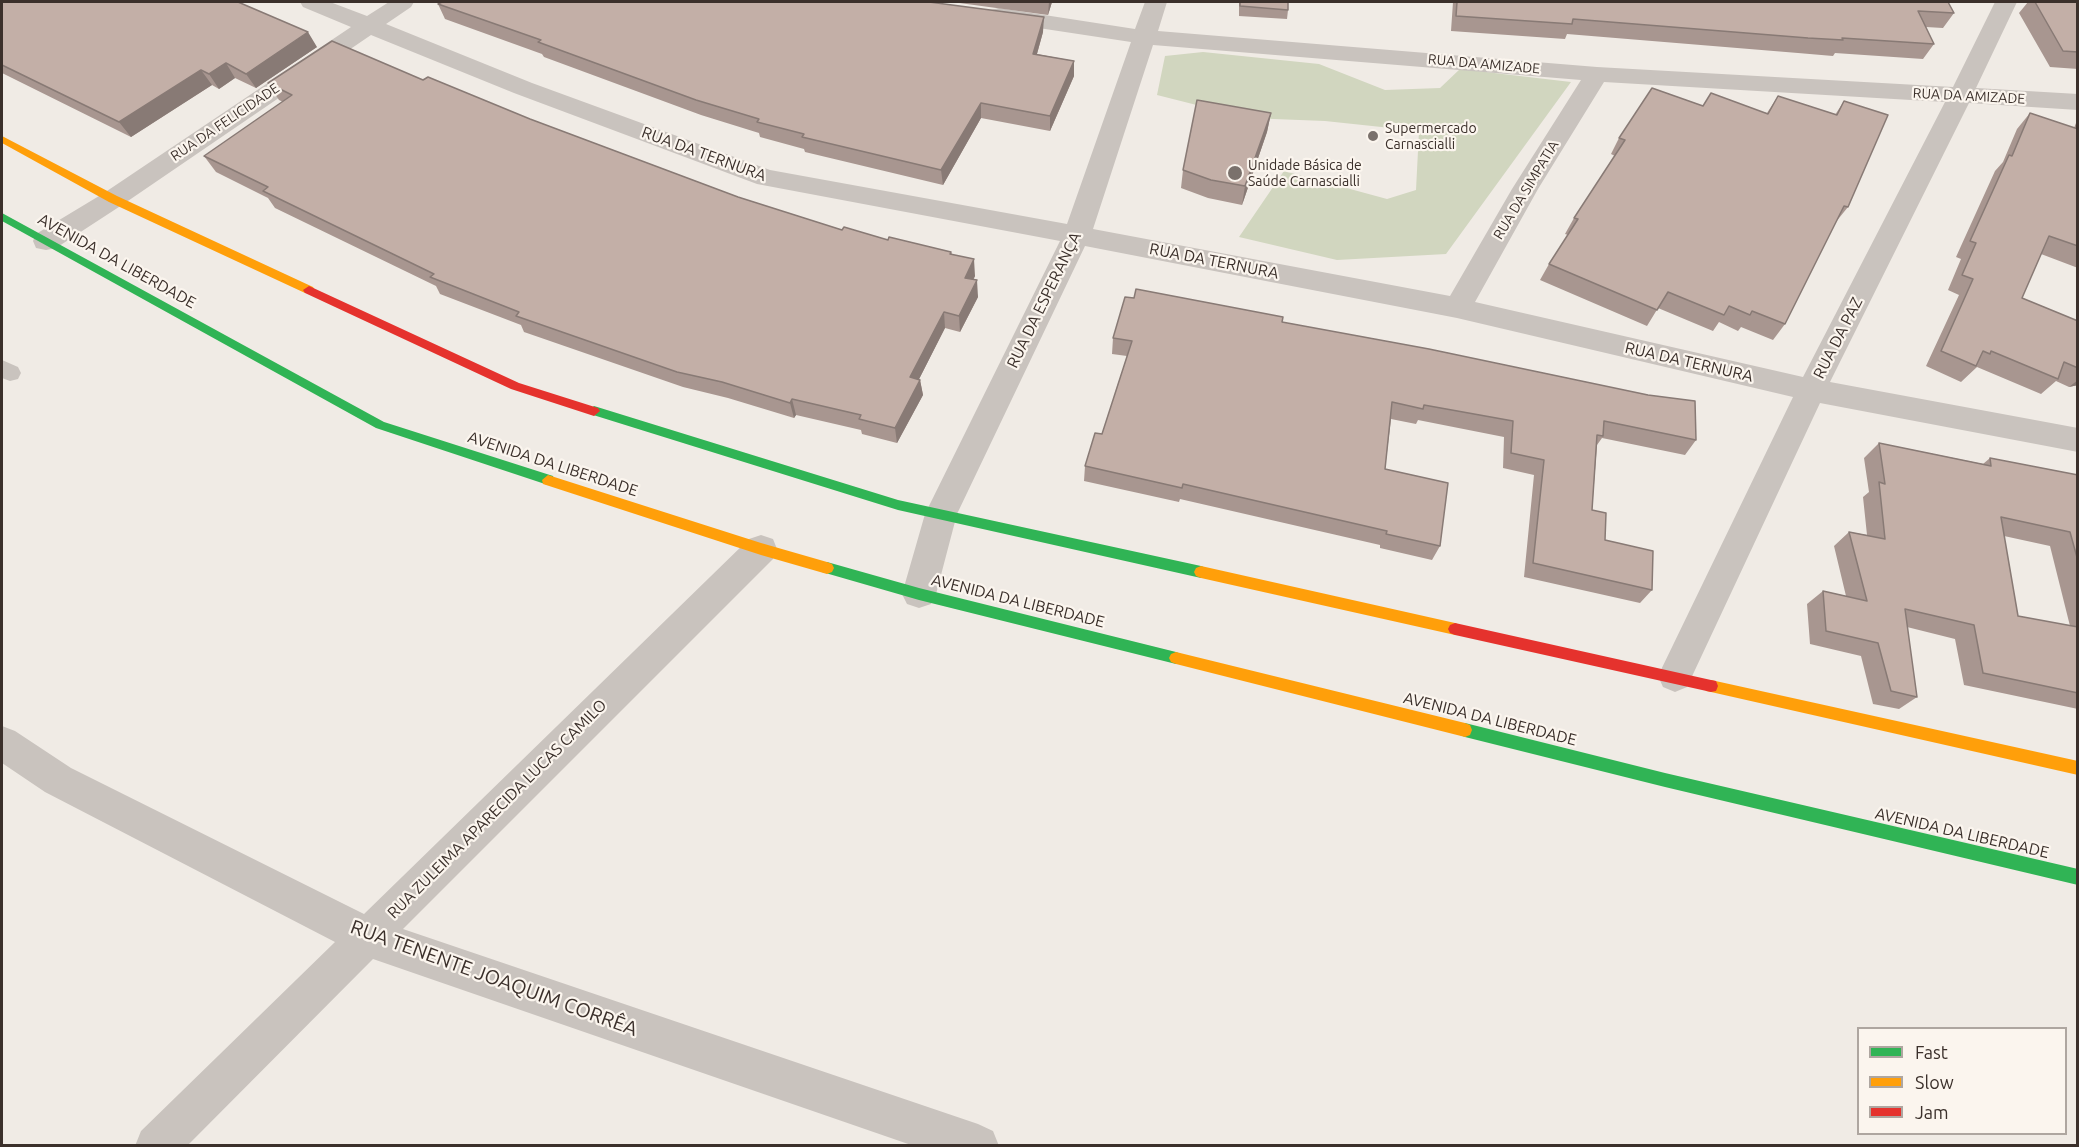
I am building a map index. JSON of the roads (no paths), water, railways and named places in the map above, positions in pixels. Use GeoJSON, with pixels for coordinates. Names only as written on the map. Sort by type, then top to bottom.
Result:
{"type":"FeatureCollection","features":[{"type":"Feature","properties":{"kind":"street","name":"RUA DA TERNURA"},"geometry":{"type":"LineString","coordinates":[[311,2],[523,88],[766,178],[1458,308],[1811,390],[2078,440]]}},
{"type":"Feature","properties":{"kind":"street","name":"RUA DA FELICIDADE"},"geometry":{"type":"LineString","coordinates":[[46,241],[113,199],[403,2]]}},
{"type":"Feature","properties":{"kind":"street","name":"RUA DA ESPERANÇA"},"geometry":{"type":"LineString","coordinates":[[919,594],[941,514],[1077,235],[1156,2]]}},
{"type":"Feature","properties":{"kind":"street","name":"RUA DA PAZ"},"geometry":{"type":"LineString","coordinates":[[1675,676],[1811,390],[2006,2]]}},
{"type":"Feature","properties":{"kind":"street","name":"RUA DA AMIZADE"},"geometry":{"type":"LineString","coordinates":[[976,12],[1145,36],[1597,74],[2078,102]]}},
{"type":"Feature","properties":{"kind":"street","name":"RUA DA SIMPATIA"},"geometry":{"type":"LineString","coordinates":[[1458,308],[1524,189],[1597,74]]}},
{"type":"Feature","properties":{"kind":"street"},"geometry":{"type":"LineString","coordinates":[[2,139],[113,199],[515,386],[898,505],[1675,676],[2078,768]]}},
{"type":"Feature","properties":{"kind":"street","name":"AVENIDA DA LIBERDADE"},"geometry":{"type":"LineString","coordinates":[[2,217],[380,425],[761,549],[919,594],[1665,780],[2078,877]]}},
{"type":"Feature","properties":{"kind":"street","name":"RUA ZULEIMA APARECIDA LUCAS CAMILO"},"geometry":{"type":"LineString","coordinates":[[156,1146],[761,549]]}},
{"type":"Feature","properties":{"kind":"street","name":"RUA TENENTE JOAQUIM CORRÊA"},"geometry":{"type":"LineString","coordinates":[[2,742],[58,780],[367,937],[978,1146]]}},
{"type":"Feature","properties":{"kind":"place","name":"Supermercado Carnascialli"},"geometry":{"type":"Point","coordinates":[1373,136]}},
{"type":"Feature","properties":{"kind":"place","name":"Unidade Básica de Saúde Carnascialli"},"geometry":{"type":"Point","coordinates":[1235,173]}}]}
